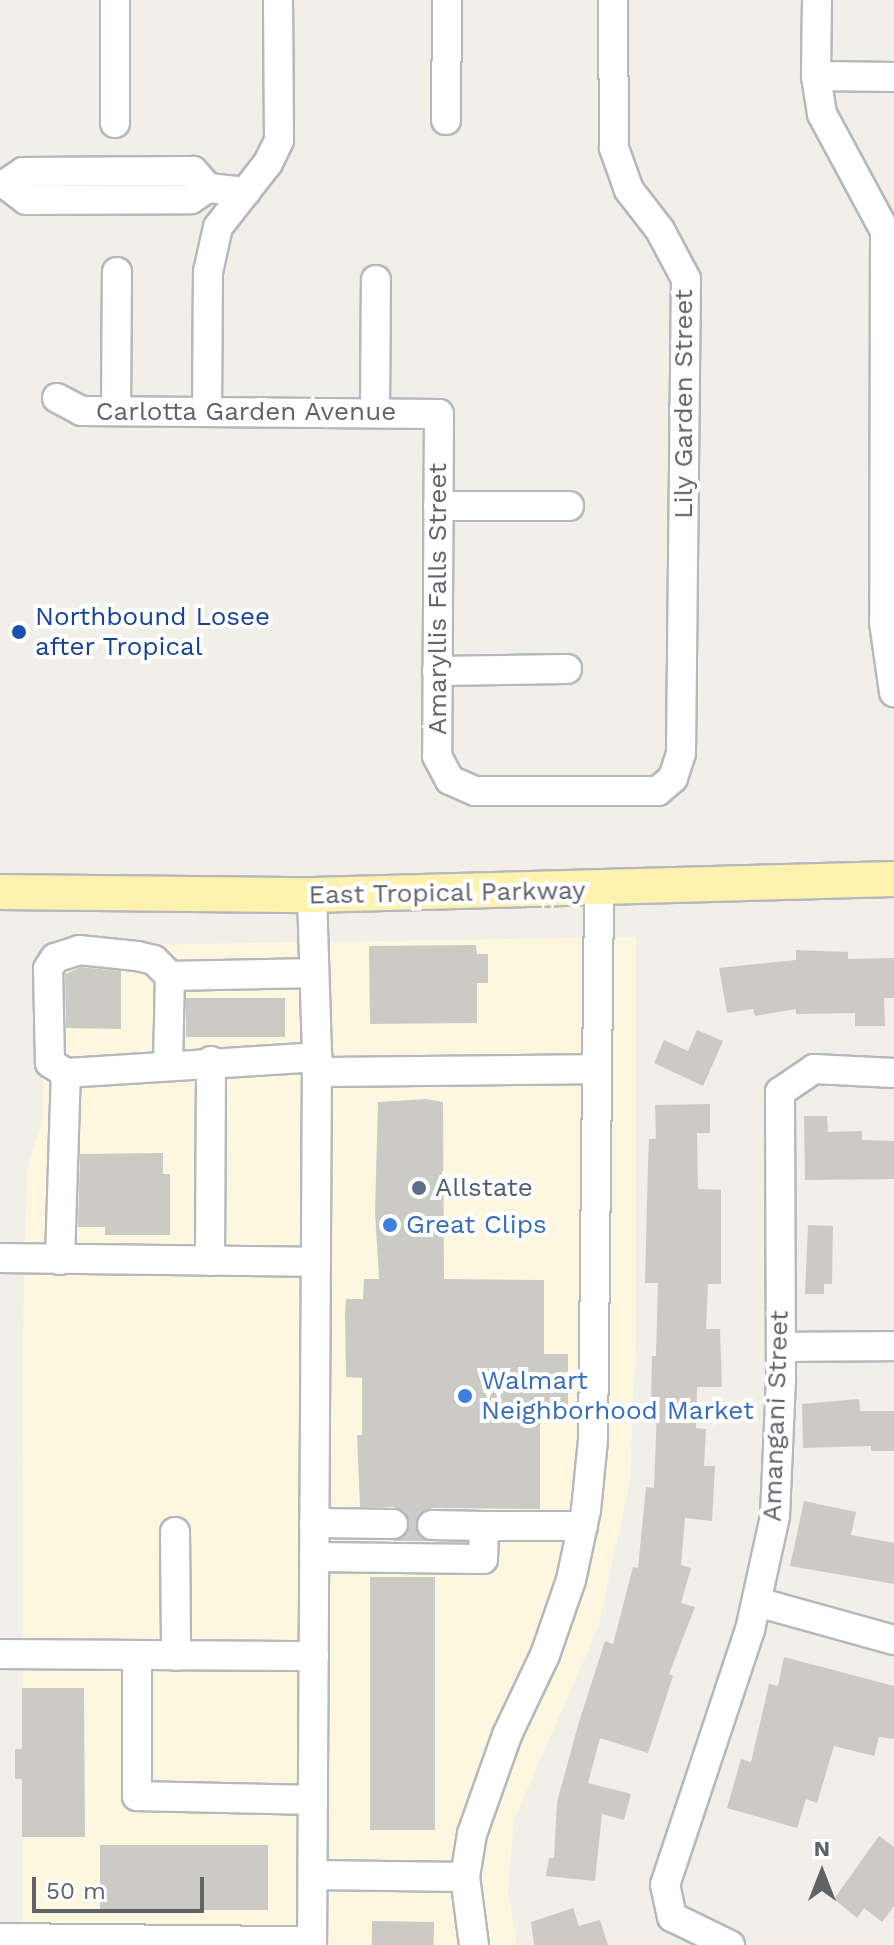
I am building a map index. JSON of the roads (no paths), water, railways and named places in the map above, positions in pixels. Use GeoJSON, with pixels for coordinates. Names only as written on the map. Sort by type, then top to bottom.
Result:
{"type":"FeatureCollection","features":[{"type":"Feature","properties":{"kind":"main road","name":"East Tropical Parkway"},"geometry":{"type":"LineString","coordinates":[[0,892],[312,895],[599,890],[894,879]]}},
{"type":"Feature","properties":{"kind":"street"},"geometry":{"type":"LineString","coordinates":[[115,0],[115,123]]}},
{"type":"Feature","properties":{"kind":"street"},"geometry":{"type":"LineString","coordinates":[[207,412],[208,272],[218,227],[246,192],[279,140],[278,0]]}},
{"type":"Feature","properties":{"kind":"street"},"geometry":{"type":"LineString","coordinates":[[446,120],[447,0]]}},
{"type":"Feature","properties":{"kind":"street","name":"Lily Garden Street"},"geometry":{"type":"LineString","coordinates":[[450,780],[475,791],[658,791],[673,778],[681,753],[686,279],[660,230],[629,190],[614,148],[613,0]]}},
{"type":"Feature","properties":{"kind":"street"},"geometry":{"type":"LineString","coordinates":[[817,0],[816,76],[822,114],[835,145],[863,183],[885,231],[891,455],[884,622],[893,685]]}},
{"type":"Feature","properties":{"kind":"street"},"geometry":{"type":"LineString","coordinates":[[816,76],[894,77]]}},
{"type":"Feature","properties":{"kind":"street"},"geometry":{"type":"LineString","coordinates":[[2,184],[23,172],[193,171],[208,188],[246,192]]}},
{"type":"Feature","properties":{"kind":"street"},"geometry":{"type":"LineString","coordinates":[[116,411],[117,272]]}},
{"type":"Feature","properties":{"kind":"street"},"geometry":{"type":"LineString","coordinates":[[375,413],[376,280]]}},
{"type":"Feature","properties":{"kind":"street","name":"Carlotta Garden Avenue"},"geometry":{"type":"LineString","coordinates":[[57,398],[81,411],[439,414]]}},
{"type":"Feature","properties":{"kind":"street","name":"Amaryllis Falls Street"},"geometry":{"type":"LineString","coordinates":[[439,414],[437,756],[450,780]]}},
{"type":"Feature","properties":{"kind":"street"},"geometry":{"type":"LineString","coordinates":[[438,506],[569,506]]}},
{"type":"Feature","properties":{"kind":"street"},"geometry":{"type":"LineString","coordinates":[[437,671],[567,669]]}},
{"type":"Feature","properties":{"kind":"street"},"geometry":{"type":"LineString","coordinates":[[474,1945],[465,1877],[472,1834],[507,1735],[545,1655],[583,1526],[593,1440],[599,890]]}},
{"type":"Feature","properties":{"kind":"street"},"geometry":{"type":"LineString","coordinates":[[0,1938],[155,1943],[312,1943],[317,1065],[312,895]]}},
{"type":"Feature","properties":{"kind":"street"},"geometry":{"type":"LineString","coordinates":[[314,973],[170,976],[154,960],[137,956],[79,950],[55,958],[48,969],[50,1063],[66,1073],[211,1061],[597,1069]]}},
{"type":"Feature","properties":{"kind":"street"},"geometry":{"type":"LineString","coordinates":[[168,1064],[170,976]]}},
{"type":"Feature","properties":{"kind":"street"},"geometry":{"type":"LineString","coordinates":[[210,1261],[211,1061]]}},
{"type":"Feature","properties":{"kind":"street","name":"Amangani Street"},"geometry":{"type":"LineString","coordinates":[[730,1945],[690,1930],[672,1917],[665,1900],[670,1867],[757,1602],[779,1477],[781,1139],[776,1113],[780,1092],[805,1072],[894,1073]]}},
{"type":"Feature","properties":{"kind":"street"},"geometry":{"type":"LineString","coordinates":[[60,1260],[66,1073]]}},
{"type":"Feature","properties":{"kind":"street"},"geometry":{"type":"LineString","coordinates":[[0,1258],[316,1262]]}},
{"type":"Feature","properties":{"kind":"street"},"geometry":{"type":"LineString","coordinates":[[781,1347],[894,1346]]}},
{"type":"Feature","properties":{"kind":"street"},"geometry":{"type":"LineString","coordinates":[[314,1523],[393,1524]]}},
{"type":"Feature","properties":{"kind":"street"},"geometry":{"type":"LineString","coordinates":[[432,1525],[583,1526]]}},
{"type":"Feature","properties":{"kind":"street"},"geometry":{"type":"LineString","coordinates":[[314,1557],[483,1559],[484,1526]]}},
{"type":"Feature","properties":{"kind":"street"},"geometry":{"type":"LineString","coordinates":[[175,1532],[176,1656]]}},
{"type":"Feature","properties":{"kind":"street"},"geometry":{"type":"LineString","coordinates":[[757,1602],[894,1640]]}},
{"type":"Feature","properties":{"kind":"street"},"geometry":{"type":"LineString","coordinates":[[0,1654],[314,1656]]}},
{"type":"Feature","properties":{"kind":"street"},"geometry":{"type":"LineString","coordinates":[[137,1655],[137,1796],[313,1800]]}},
{"type":"Feature","properties":{"kind":"street"},"geometry":{"type":"LineString","coordinates":[[313,1875],[465,1877]]}},
{"type":"Feature","properties":{"kind":"tunnel"},"geometry":{"type":"LineString","coordinates":[[393,1524],[432,1525]]}},
{"type":"Feature","properties":{"kind":"place","name":"Northbound Losee after Tropical"},"geometry":{"type":"Point","coordinates":[19,632]}},
{"type":"Feature","properties":{"kind":"place","name":"Allstate"},"geometry":{"type":"Point","coordinates":[419,1188]}},
{"type":"Feature","properties":{"kind":"place","name":"Great Clips"},"geometry":{"type":"Point","coordinates":[390,1225]}},
{"type":"Feature","properties":{"kind":"place","name":"Walmart Neighborhood Market"},"geometry":{"type":"Point","coordinates":[465,1396]}}]}
